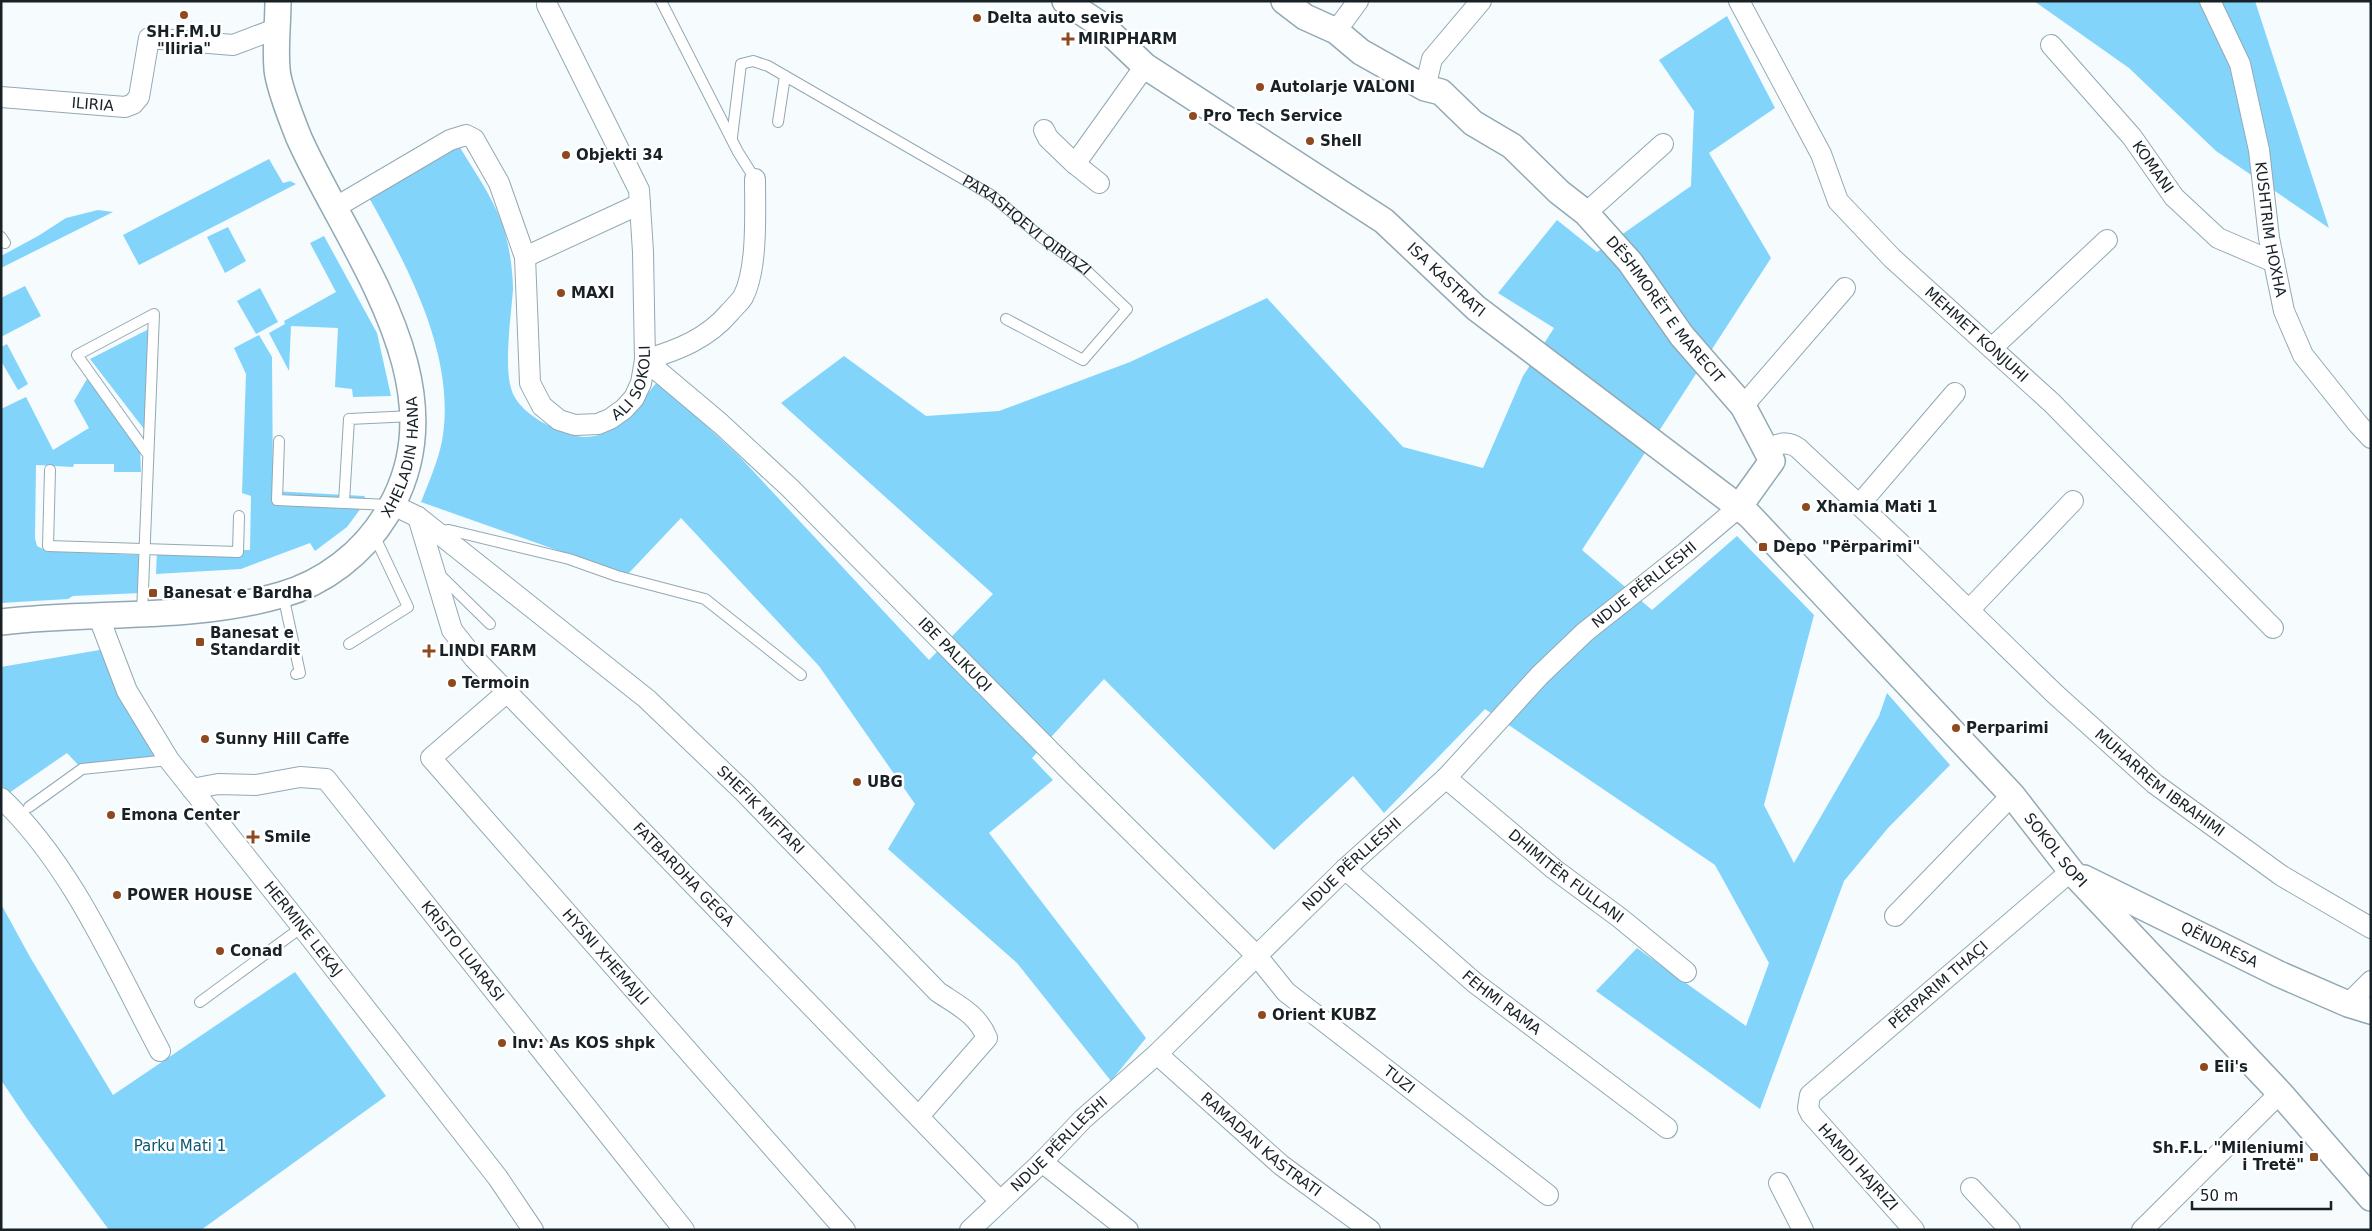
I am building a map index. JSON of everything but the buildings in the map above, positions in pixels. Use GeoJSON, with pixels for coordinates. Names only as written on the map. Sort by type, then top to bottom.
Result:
{"type":"FeatureCollection","features":[{"type":"Feature","properties":{"kind":"street","name":"XHELADIN HANA"},"geometry":{"type":"LineString","coordinates":[[1,622],[43,617],[195,611],[246,604],[283,595],[322,579],[374,535],[393,505],[405,480],[412,445],[414,416],[409,376],[397,338],[336,207],[299,138],[277,72],[278,1]]}},
{"type":"Feature","properties":{"kind":"street","name":"ISA KASTRATI"},"geometry":{"type":"LineString","coordinates":[[1064,1],[1104,27],[1145,66],[1384,221],[1476,308],[1701,481],[1739,506]]}},
{"type":"Feature","properties":{"kind":"street","name":"DËSHMORËT E MARECIT"},"geometry":{"type":"LineString","coordinates":[[1284,1],[1305,17],[1336,30],[1361,52],[1424,88],[1441,92],[1473,123],[1512,146],[1559,192],[1586,213],[1630,262],[1682,336],[1743,406],[1772,461]]}},
{"type":"Feature","properties":{"kind":"street"},"geometry":{"type":"LineString","coordinates":[[1336,30],[1358,1]]}},
{"type":"Feature","properties":{"kind":"street"},"geometry":{"type":"LineString","coordinates":[[1424,88],[1432,59],[1481,1]]}},
{"type":"Feature","properties":{"kind":"street","name":"MEHMET KONJUHI"},"geometry":{"type":"LineString","coordinates":[[1739,1],[1821,154],[1838,201],[1892,258],[2052,403],[2273,628]]}},
{"type":"Feature","properties":{"kind":"street","name":"KUSHTRIM HOXHA"},"geometry":{"type":"LineString","coordinates":[[2210,1],[2240,64],[2259,150],[2269,238],[2284,311],[2303,355],[2371,438]]}},
{"type":"Feature","properties":{"kind":"street","name":"ALI SOKOLI"},"geometry":{"type":"LineString","coordinates":[[336,207],[450,140],[466,135],[474,139],[499,183],[526,257],[530,383],[542,406],[559,420],[575,425],[598,424],[610,419],[624,409],[634,398],[641,383],[645,360],[644,252],[638,190],[547,5]]}},
{"type":"Feature","properties":{"kind":"street","name":"ILIRIA"},"geometry":{"type":"LineString","coordinates":[[1,97],[125,107],[133,104],[139,97],[149,38],[233,45],[278,28]]}},
{"type":"Feature","properties":{"kind":"street","name":"KOMANI"},"geometry":{"type":"LineString","coordinates":[[2051,45],[2132,137],[2174,198],[2218,238],[2274,262]]}},
{"type":"Feature","properties":{"kind":"street"},"geometry":{"type":"LineString","coordinates":[[1075,164],[1145,66]]}},
{"type":"Feature","properties":{"kind":"street"},"geometry":{"type":"LineString","coordinates":[[1044,130],[1048,138],[1099,184]]}},
{"type":"Feature","properties":{"kind":"street"},"geometry":{"type":"LineString","coordinates":[[1586,213],[1663,144]]}},
{"type":"Feature","properties":{"kind":"street"},"geometry":{"type":"LineString","coordinates":[[645,360],[682,349],[703,338],[723,320],[743,297],[752,261],[755,179]]}},
{"type":"Feature","properties":{"kind":"street"},"geometry":{"type":"LineString","coordinates":[[526,257],[640,204]]}},
{"type":"Feature","properties":{"kind":"street"},"geometry":{"type":"LineString","coordinates":[[1992,348],[2107,240]]}},
{"type":"Feature","properties":{"kind":"street"},"geometry":{"type":"LineString","coordinates":[[1743,406],[1845,288]]}},
{"type":"Feature","properties":{"kind":"street","name":"IBE PALIKUQI"},"geometry":{"type":"LineString","coordinates":[[645,360],[721,424],[790,488],[1073,774],[1257,956]]}},
{"type":"Feature","properties":{"kind":"street"},"geometry":{"type":"LineString","coordinates":[[1859,506],[1955,393]]}},
{"type":"Feature","properties":{"kind":"street","name":"MUHARREM IBRAHIMI"},"geometry":{"type":"LineString","coordinates":[[1772,461],[1773,447],[1780,444],[1792,444],[1969,610],[2055,694],[2155,784],[2282,876],[2371,928]]}},
{"type":"Feature","properties":{"kind":"street"},"geometry":{"type":"LineString","coordinates":[[1739,506],[1772,461]]}},
{"type":"Feature","properties":{"kind":"street"},"geometry":{"type":"LineString","coordinates":[[1969,610],[2073,501]]}},
{"type":"Feature","properties":{"kind":"street","name":"SHEFIK MIFTARI"},"geometry":{"type":"LineString","coordinates":[[393,505],[418,517],[647,699],[743,791],[938,992],[972,1014],[982,1026],[987,1038],[919,1116]]}},
{"type":"Feature","properties":{"kind":"street","name":"NDUE PËRLLESHI"},"geometry":{"type":"LineString","coordinates":[[970,1230],[1042,1162],[1082,1119],[1157,1054],[1345,869],[1446,778],[1540,675],[1585,632],[1686,552],[1739,506]]}},
{"type":"Feature","properties":{"kind":"street","name":"SOKOL SOPI"},"geometry":{"type":"LineString","coordinates":[[1739,506],[2012,794],[2071,872],[2280,1094],[2371,1198]]}},
{"type":"Feature","properties":{"kind":"street","name":"FATBARDHA GEGA"},"geometry":{"type":"LineString","coordinates":[[418,517],[452,630],[506,693],[708,898],[1000,1201]]}},
{"type":"Feature","properties":{"kind":"street","name":"HERMINE LEKAJ"},"geometry":{"type":"LineString","coordinates":[[98,615],[127,691],[169,760],[498,1178],[533,1230]]}},
{"type":"Feature","properties":{"kind":"street","name":"HYSNI XHEMAJLI"},"geometry":{"type":"LineString","coordinates":[[506,693],[431,758],[845,1230]]}},
{"type":"Feature","properties":{"kind":"street","name":"KRISTO LUARASI"},"geometry":{"type":"LineString","coordinates":[[192,789],[218,784],[256,785],[300,777],[326,779],[684,1230]]}},
{"type":"Feature","properties":{"kind":"street","name":"DHIMITËR FULLANI"},"geometry":{"type":"LineString","coordinates":[[1446,778],[1554,870],[1620,918],[1686,972]]}},
{"type":"Feature","properties":{"kind":"street"},"geometry":{"type":"LineString","coordinates":[[1895,916],[2012,794]]}},
{"type":"Feature","properties":{"kind":"street"},"geometry":{"type":"LineString","coordinates":[[1,798],[18,814],[74,890],[160,1051]]}},
{"type":"Feature","properties":{"kind":"street","name":"FEHMI RAMA"},"geometry":{"type":"LineString","coordinates":[[1345,869],[1475,983],[1667,1128]]}},
{"type":"Feature","properties":{"kind":"street","name":"QËNDRESA"},"geometry":{"type":"LineString","coordinates":[[2071,872],[2280,974],[2359,1008]]}},
{"type":"Feature","properties":{"kind":"street","name":"PËRPARIM THAÇI"},"geometry":{"type":"LineString","coordinates":[[1808,1101],[1814,1090],[1878,1038],[2071,872]]}},
{"type":"Feature","properties":{"kind":"street","name":"TUZI"},"geometry":{"type":"LineString","coordinates":[[1257,956],[1286,992],[1548,1195]]}},
{"type":"Feature","properties":{"kind":"street"},"geometry":{"type":"LineString","coordinates":[[2359,1008],[2371,982]]}},
{"type":"Feature","properties":{"kind":"street","name":"RAMADAN KASTRATI"},"geometry":{"type":"LineString","coordinates":[[1157,1054],[1281,1165],[1370,1230]]}},
{"type":"Feature","properties":{"kind":"street"},"geometry":{"type":"LineString","coordinates":[[2154,1226],[2280,1094]]}},
{"type":"Feature","properties":{"kind":"street","name":"HAMDI HAJRIZI"},"geometry":{"type":"LineString","coordinates":[[1808,1101],[1811,1114],[1914,1230]]}},
{"type":"Feature","properties":{"kind":"street"},"geometry":{"type":"LineString","coordinates":[[1042,1162],[1128,1230]]}},
{"type":"Feature","properties":{"kind":"street"},"geometry":{"type":"LineString","coordinates":[[1779,1183],[1804,1230]]}},
{"type":"Feature","properties":{"kind":"street"},"geometry":{"type":"LineString","coordinates":[[1970,1188],[2010,1230]]}},
{"type":"Feature","properties":{"kind":"lane"},"geometry":{"type":"LineString","coordinates":[[661,1],[738,152],[755,179]]}},
{"type":"Feature","properties":{"kind":"lane","name":"PARASHQEVI QIRIAZI"},"geometry":{"type":"LineString","coordinates":[[732,137],[741,64],[753,61],[785,76],[990,196],[1085,269],[1126,309],[1083,360],[1006,319]]}},
{"type":"Feature","properties":{"kind":"lane"},"geometry":{"type":"LineString","coordinates":[[778,122],[785,76]]}},
{"type":"Feature","properties":{"kind":"lane"},"geometry":{"type":"LineString","coordinates":[[142,614],[154,314],[77,355],[147,453]]}},
{"type":"Feature","properties":{"kind":"lane"},"geometry":{"type":"LineString","coordinates":[[344,502],[349,419],[414,416]]}},
{"type":"Feature","properties":{"kind":"lane"},"geometry":{"type":"LineString","coordinates":[[279,441],[277,500],[393,505]]}},
{"type":"Feature","properties":{"kind":"lane"},"geometry":{"type":"LineString","coordinates":[[50,470],[48,546],[238,552],[239,516]]}},
{"type":"Feature","properties":{"kind":"lane"},"geometry":{"type":"LineString","coordinates":[[435,531],[449,530],[569,558],[617,576],[705,599],[801,675]]}},
{"type":"Feature","properties":{"kind":"lane"},"geometry":{"type":"LineString","coordinates":[[349,644],[408,607],[374,535]]}},
{"type":"Feature","properties":{"kind":"lane"},"geometry":{"type":"LineString","coordinates":[[432,568],[490,624]]}},
{"type":"Feature","properties":{"kind":"lane"},"geometry":{"type":"LineString","coordinates":[[283,595],[300,674],[296,674]]}},
{"type":"Feature","properties":{"kind":"lane"},"geometry":{"type":"LineString","coordinates":[[29,807],[82,770],[169,760]]}},
{"type":"Feature","properties":{"kind":"lane"},"geometry":{"type":"LineString","coordinates":[[200,1002],[302,927]]}},
{"type":"Feature","properties":{"kind":"green space"},"geometry":{"type":"Polygon","coordinates":[[[2034,1],[2255,1],[2329,228],[2216,151],[2129,68],[2034,1]]]}},
{"type":"Feature","properties":{"kind":"green space"},"geometry":{"type":"Polygon","coordinates":[[[1727,16],[1775,108],[1709,153],[1771,258],[1582,550],[1652,610],[1737,536],[1814,615],[1764,805],[1794,863],[1879,716],[1887,693],[1950,765],[1888,828],[1844,881],[1760,1109],[1596,991],[1637,948],[1746,1026],[1769,963],[1715,865],[1485,709],[1384,813],[1353,776],[1274,850],[1104,679],[1032,758],[1053,780],[989,833],[1146,1038],[1111,1081],[1017,963],[888,849],[915,804],[819,666],[681,518],[627,575],[421,502],[436,464],[442,441],[445,409],[442,377],[436,345],[426,314],[399,252],[368,196],[456,141],[479,178],[500,217],[505,231],[512,268],[513,290],[508,367],[511,388],[520,404],[539,420],[564,433],[581,437],[596,436],[610,431],[622,422],[658,381],[740,457],[929,660],[993,594],[781,403],[844,356],[926,416],[999,411],[1130,362],[1267,298],[1403,447],[1483,468],[1523,376],[1554,328],[1498,293],[1557,220],[1597,252],[1691,186],[1694,111],[1659,60],[1727,16]]]}},
{"type":"Feature","properties":{"kind":"green space"},"geometry":{"type":"Polygon","coordinates":[[[269,159],[283,183],[290,181],[296,184],[139,265],[123,235],[269,159]]]}},
{"type":"Feature","properties":{"kind":"green space"},"geometry":{"type":"Polygon","coordinates":[[[98,210],[113,212],[1,268],[1,256],[66,218],[98,210]]]}},
{"type":"Feature","properties":{"kind":"green space"},"geometry":{"type":"Polygon","coordinates":[[[228,227],[246,261],[225,273],[207,237],[228,227]]]}},
{"type":"Feature","properties":{"kind":"green space"},"geometry":{"type":"Polygon","coordinates":[[[324,236],[377,333],[391,396],[353,397],[352,389],[335,387],[338,328],[291,326],[289,371],[269,333],[285,324],[284,321],[336,292],[310,243],[324,236]]]}},
{"type":"Feature","properties":{"kind":"green space"},"geometry":{"type":"Polygon","coordinates":[[[25,286],[41,316],[1,337],[1,298],[25,286]]]}},
{"type":"Feature","properties":{"kind":"green space"},"geometry":{"type":"Polygon","coordinates":[[[260,288],[278,322],[256,334],[237,301],[260,288]]]}},
{"type":"Feature","properties":{"kind":"green space"},"geometry":{"type":"Polygon","coordinates":[[[149,329],[144,429],[90,359],[149,329]]]}},
{"type":"Feature","properties":{"kind":"green space"},"geometry":{"type":"Polygon","coordinates":[[[259,335],[272,357],[273,491],[364,496],[367,500],[347,527],[315,551],[310,543],[241,569],[156,574],[157,550],[250,550],[251,496],[242,493],[246,374],[234,348],[259,335]]]}},
{"type":"Feature","properties":{"kind":"green space"},"geometry":{"type":"Polygon","coordinates":[[[7,344],[28,384],[18,390],[1,361],[1,347],[7,344]]]}},
{"type":"Feature","properties":{"kind":"green space"},"geometry":{"type":"Polygon","coordinates":[[[87,379],[140,448],[141,472],[114,472],[114,464],[74,464],[73,467],[36,465],[35,538],[37,546],[47,551],[138,555],[140,558],[141,593],[73,596],[68,599],[1,603],[1,409],[26,397],[53,450],[89,428],[74,401],[87,379]]]}},
{"type":"Feature","properties":{"kind":"green space"},"geometry":{"type":"Polygon","coordinates":[[[111,648],[169,760],[82,769],[67,753],[9,793],[1,785],[1,667],[111,648]]]}},
{"type":"Feature","properties":{"kind":"green space","name":"Parku Mati 1"},"geometry":{"type":"Polygon","coordinates":[[[1,904],[30,957],[113,1095],[295,972],[386,1096],[201,1230],[109,1230],[1,1080],[1,904]]]}},
{"type":"Feature","properties":{"kind":"place","name":"SH.F.M.U \"Iliria\""},"geometry":{"type":"Point","coordinates":[184,15]}},
{"type":"Feature","properties":{"kind":"place","name":"Delta auto sevis"},"geometry":{"type":"Point","coordinates":[977,18]}},
{"type":"Feature","properties":{"kind":"place","name":"MIRIPHARM"},"geometry":{"type":"Point","coordinates":[1068,39]}},
{"type":"Feature","properties":{"kind":"place","name":"Autolarje VALONI"},"geometry":{"type":"Point","coordinates":[1260,87]}},
{"type":"Feature","properties":{"kind":"place","name":"Pro Tech Service"},"geometry":{"type":"Point","coordinates":[1193,116]}},
{"type":"Feature","properties":{"kind":"place","name":"Shell"},"geometry":{"type":"Point","coordinates":[1310,141]}},
{"type":"Feature","properties":{"kind":"place","name":"Objekti 34"},"geometry":{"type":"Point","coordinates":[566,155]}},
{"type":"Feature","properties":{"kind":"place","name":"MAXI"},"geometry":{"type":"Point","coordinates":[561,293]}},
{"type":"Feature","properties":{"kind":"place","name":"Xhamia Mati 1"},"geometry":{"type":"Point","coordinates":[1806,507]}},
{"type":"Feature","properties":{"kind":"place","name":"Depo \"Përparimi\""},"geometry":{"type":"Point","coordinates":[1763,547]}},
{"type":"Feature","properties":{"kind":"place","name":"Banesat e Bardha"},"geometry":{"type":"Point","coordinates":[153,593]}},
{"type":"Feature","properties":{"kind":"place","name":"Banesat e Standardit"},"geometry":{"type":"Point","coordinates":[200,642]}},
{"type":"Feature","properties":{"kind":"place","name":"LINDI FARM"},"geometry":{"type":"Point","coordinates":[429,651]}},
{"type":"Feature","properties":{"kind":"place","name":"Termoin"},"geometry":{"type":"Point","coordinates":[452,683]}},
{"type":"Feature","properties":{"kind":"place","name":"Perparimi"},"geometry":{"type":"Point","coordinates":[1956,728]}},
{"type":"Feature","properties":{"kind":"place","name":"Sunny Hill Caffe"},"geometry":{"type":"Point","coordinates":[205,739]}},
{"type":"Feature","properties":{"kind":"place","name":"UBG"},"geometry":{"type":"Point","coordinates":[857,782]}},
{"type":"Feature","properties":{"kind":"place","name":"Emona Center"},"geometry":{"type":"Point","coordinates":[111,815]}},
{"type":"Feature","properties":{"kind":"place","name":"Smile"},"geometry":{"type":"Point","coordinates":[253,837]}},
{"type":"Feature","properties":{"kind":"place","name":"POWER HOUSE"},"geometry":{"type":"Point","coordinates":[117,895]}},
{"type":"Feature","properties":{"kind":"place","name":"Conad"},"geometry":{"type":"Point","coordinates":[220,951]}},
{"type":"Feature","properties":{"kind":"place","name":"Orient KUBZ"},"geometry":{"type":"Point","coordinates":[1262,1015]}},
{"type":"Feature","properties":{"kind":"place","name":"Inv: As KOS shpk"},"geometry":{"type":"Point","coordinates":[502,1043]}},
{"type":"Feature","properties":{"kind":"place","name":"Eli's"},"geometry":{"type":"Point","coordinates":[2204,1067]}},
{"type":"Feature","properties":{"kind":"place","name":"Sh.F.L. \"Mileniumi i Tretë\""},"geometry":{"type":"Point","coordinates":[2314,1157]}}]}
